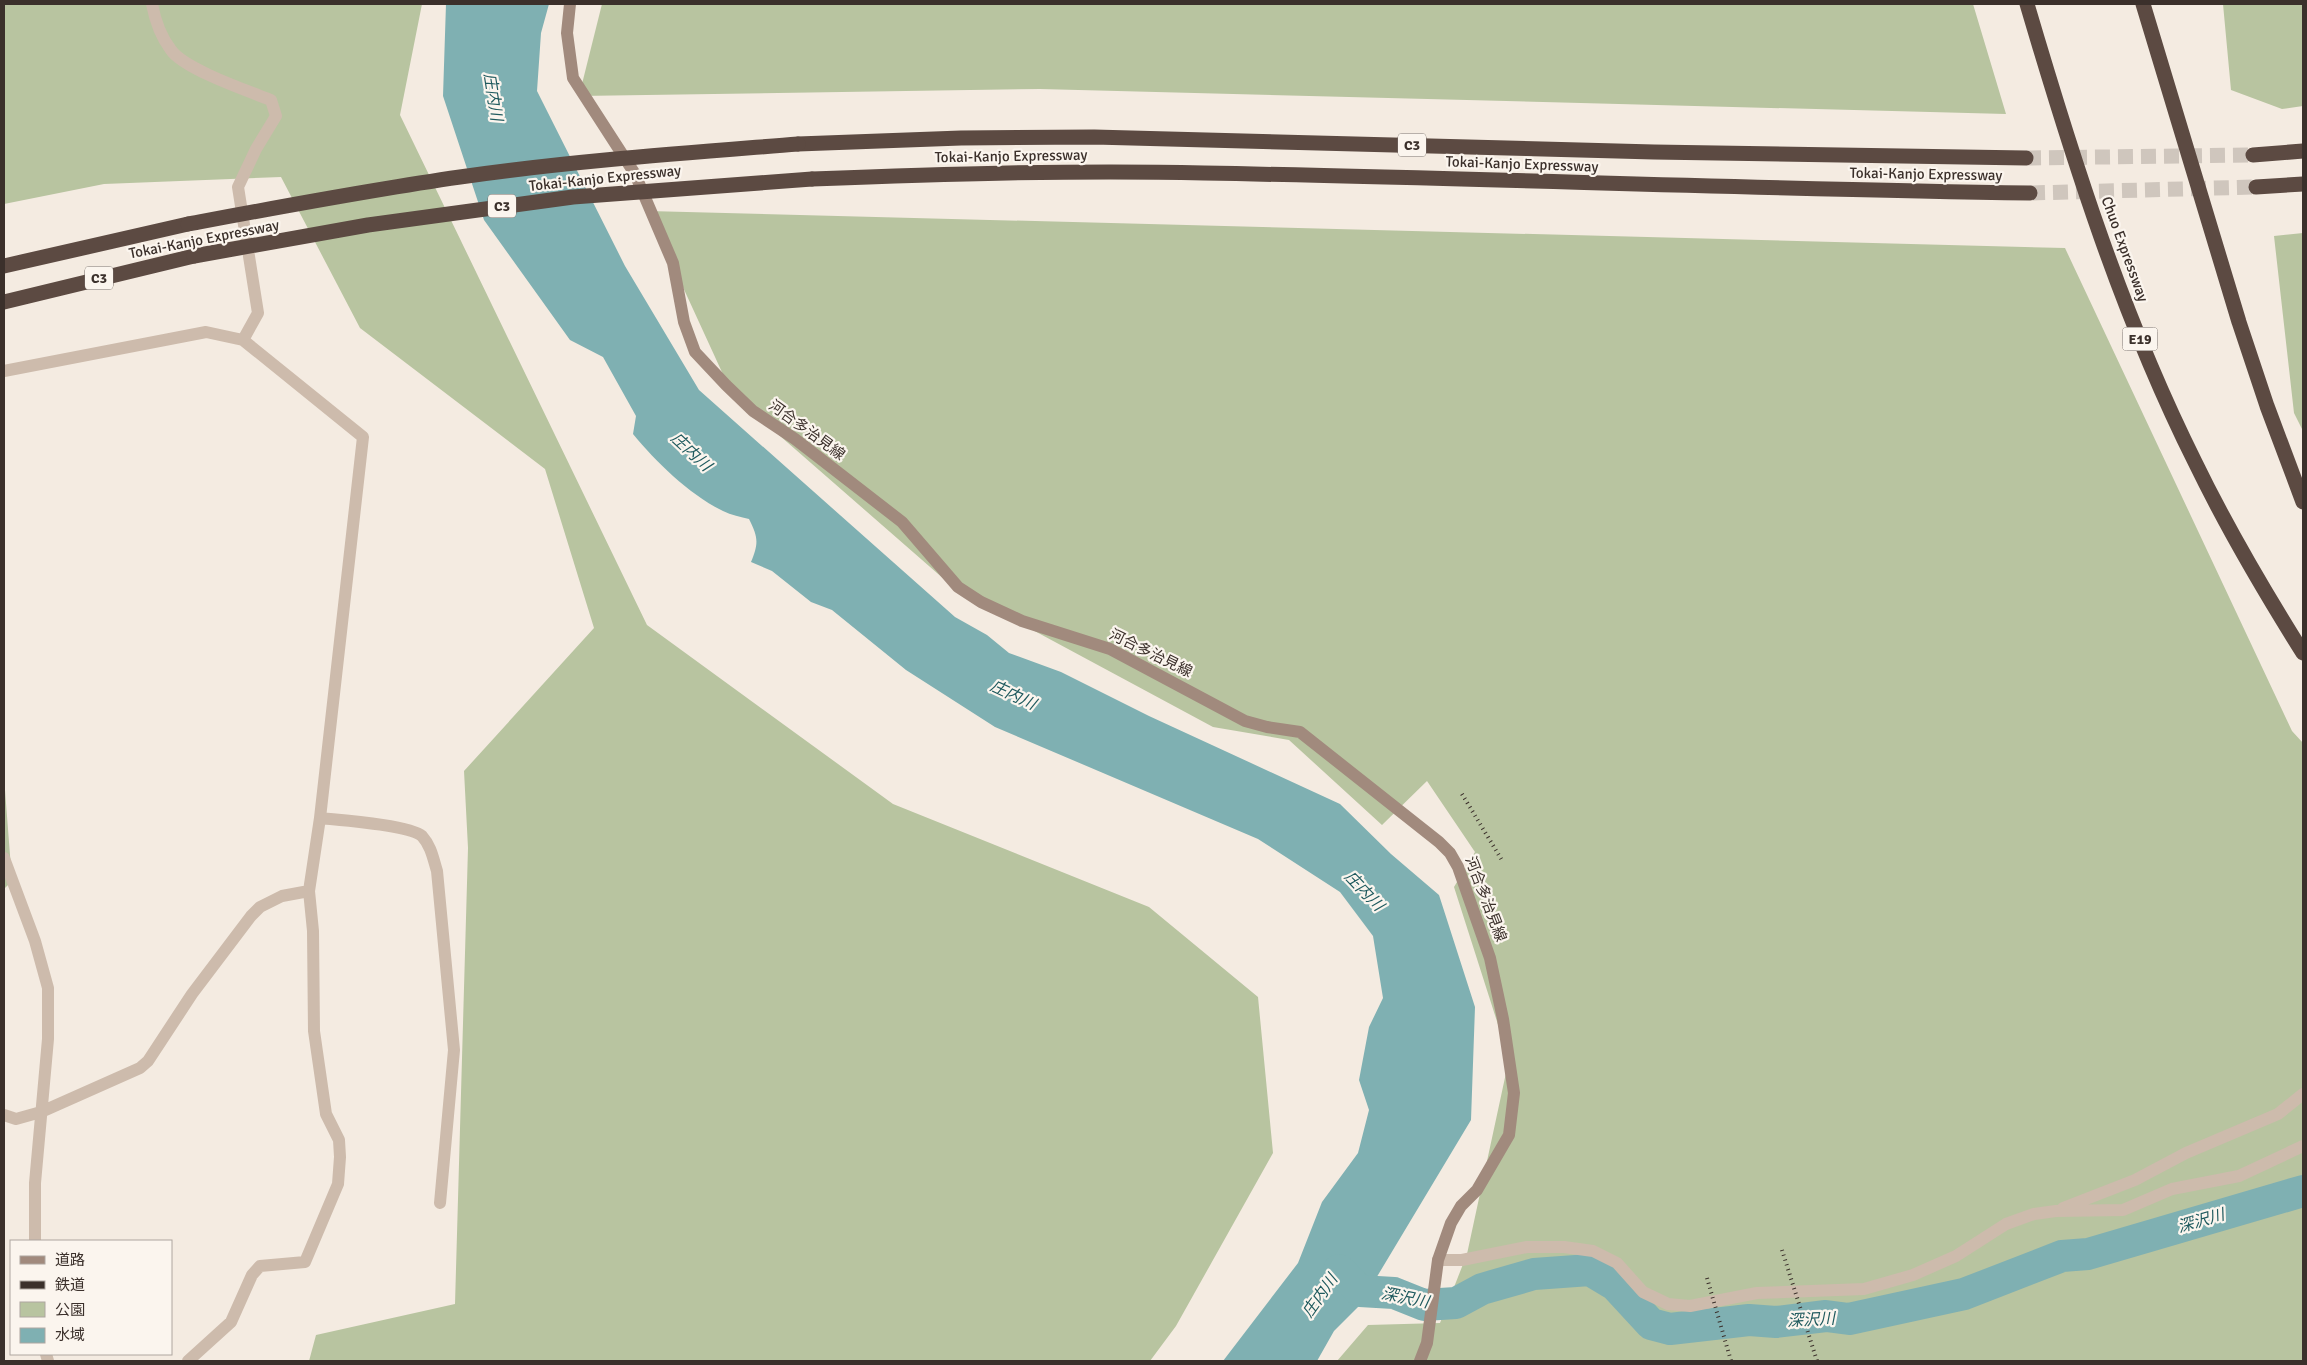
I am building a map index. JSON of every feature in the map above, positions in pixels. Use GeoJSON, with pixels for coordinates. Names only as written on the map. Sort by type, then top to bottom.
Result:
{"type":"FeatureCollection","features":[{"type":"Feature","properties":{"kind":"highway","name":"Chuo Expressway"},"geometry":{"type":"LineString","coordinates":[[2027,4],[2059,112],[2092,212],[2124,300],[2158,382],[2194,461],[2234,538],[2303,653]]}},
{"type":"Feature","properties":{"kind":"highway"},"geometry":{"type":"LineString","coordinates":[[2143,4],[2239,322],[2267,406],[2303,502]]}},
{"type":"Feature","properties":{"kind":"highway","name":"Tokai-Kanjo Expressway"},"geometry":{"type":"LineString","coordinates":[[4,266],[188,224],[361,192],[570,164],[798,144],[960,138],[1094,138],[1654,152],[2026,158]]}},
{"type":"Feature","properties":{"kind":"highway"},"geometry":{"type":"LineString","coordinates":[[2254,155],[2303,151]]}},
{"type":"Feature","properties":{"kind":"highway","name":"Tokai-Kanjo Expressway"},"geometry":{"type":"LineString","coordinates":[[4,302],[194,256],[368,225],[564,198],[700,186],[812,179],[969,174],[1203,173],[1806,190],[2030,193]]}},
{"type":"Feature","properties":{"kind":"highway"},"geometry":{"type":"LineString","coordinates":[[2256,187],[2303,184]]}},
{"type":"Feature","properties":{"kind":"main road","name":"河合多治見線"},"geometry":{"type":"LineString","coordinates":[[570,4],[567,33],[573,78],[635,174],[673,263],[684,322],[696,352],[726,385],[753,411],[795,439],[902,522],[958,587],[981,602],[1022,621],[1110,649],[1245,720],[1267,727],[1300,732],[1432,836],[1450,853],[1458,867],[1490,958],[1503,1019],[1514,1093],[1509,1135],[1476,1190],[1461,1206],[1451,1223],[1438,1260],[1428,1343],[1420,1361]]}},
{"type":"Feature","properties":{"kind":"street"},"geometry":{"type":"LineString","coordinates":[[152,4],[156,20],[172,52],[202,72],[271,100],[276,116],[256,149],[238,187],[258,313],[243,340]]}},
{"type":"Feature","properties":{"kind":"street"},"geometry":{"type":"LineString","coordinates":[[4,371],[206,332],[243,340],[363,437],[320,818],[309,891],[314,931],[314,1031],[326,1114],[338,1140],[340,1158],[338,1184],[305,1262],[260,1266],[252,1276],[231,1322],[188,1361]]}},
{"type":"Feature","properties":{"kind":"street"},"geometry":{"type":"LineString","coordinates":[[320,818],[406,829],[420,834],[430,847],[437,871],[454,1050],[440,1203]]}},
{"type":"Feature","properties":{"kind":"street"},"geometry":{"type":"LineString","coordinates":[[4,858],[35,941],[48,988],[48,1039],[35,1183],[36,1240]]}},
{"type":"Feature","properties":{"kind":"street"},"geometry":{"type":"LineString","coordinates":[[4,1115],[16,1119],[41,1112],[140,1068],[148,1061],[192,994],[251,916],[260,907],[282,896],[309,891]]}},
{"type":"Feature","properties":{"kind":"street"},"geometry":{"type":"LineString","coordinates":[[2056,1211],[2135,1180],[2186,1153],[2278,1114],[2303,1094]]}},
{"type":"Feature","properties":{"kind":"street"},"geometry":{"type":"LineString","coordinates":[[1438,1260],[1462,1260],[1527,1247],[1564,1247],[1593,1251],[1617,1262],[1643,1292],[1668,1304],[1690,1306],[1757,1293],[1864,1289],[1913,1276],[1956,1256],[2006,1224],[2034,1214],[2056,1211],[2123,1210],[2172,1189],[2239,1176],[2303,1146]]}},
{"type":"Feature","properties":{"kind":"green space"},"geometry":{"type":"Polygon","coordinates":[[[4,4],[422,4],[400,115],[647,625],[893,804],[1149,907],[1258,997],[1273,1153],[1176,1326],[1150,1361],[309,1361],[316,1335],[455,1304],[468,848],[464,771],[594,628],[545,469],[360,328],[281,177],[104,184],[4,204],[4,4]]]}},
{"type":"Feature","properties":{"kind":"green space"},"geometry":{"type":"Polygon","coordinates":[[[602,4],[1973,4],[2006,114],[1040,89],[579,96],[602,4]]]}},
{"type":"Feature","properties":{"kind":"green space"},"geometry":{"type":"Polygon","coordinates":[[[2223,4],[2303,4],[2303,106],[2282,109],[2231,90],[2223,4]]]}},
{"type":"Feature","properties":{"kind":"green space"},"geometry":{"type":"Polygon","coordinates":[[[648,211],[2065,248],[2292,731],[2303,743],[2303,1361],[1337,1361],[1368,1325],[1440,1323],[1467,1254],[1509,1059],[1454,887],[1475,852],[1427,781],[1382,825],[1289,740],[1213,727],[953,587],[732,394],[648,211]]]}},
{"type":"Feature","properties":{"kind":"green space"},"geometry":{"type":"Polygon","coordinates":[[[2303,233],[2303,431],[2294,413],[2274,236],[2303,233]]]}},
{"type":"Feature","properties":{"kind":"green space"},"geometry":{"type":"Polygon","coordinates":[[[4,777],[12,881],[4,889],[4,777]]]}},
{"type":"Feature","properties":{"kind":"water","name":"庄内川"},"geometry":{"type":"Polygon","coordinates":[[[446,4],[549,4],[541,33],[537,91],[625,266],[699,390],[955,617],[987,635],[1009,653],[1061,672],[1149,716],[1340,804],[1391,854],[1439,895],[1475,1007],[1471,1120],[1360,1305],[1334,1331],[1317,1361],[1223,1361],[1298,1263],[1322,1202],[1358,1153],[1369,1110],[1359,1080],[1369,1027],[1383,998],[1373,936],[1340,892],[1258,839],[995,727],[906,670],[832,610],[811,602],[772,571],[751,562],[756,540],[749,519],[726,512],[698,496],[674,477],[642,445],[633,434],[636,416],[603,357],[570,340],[484,220],[443,96],[446,4]]]}},
{"type":"Feature","properties":{"kind":"waterway","name":"深沢川"},"geometry":{"type":"LineString","coordinates":[[1339,1270],[1360,1291],[1394,1293],[1424,1305],[1456,1303],[1482,1289],[1534,1274],[1590,1270],[1615,1285],[1651,1324],[1670,1329],[1749,1320],[1776,1322],[1826,1316],[1849,1319],[1964,1294],[2062,1256],[2088,1254],[2303,1191]]}},
{"type":"Feature","properties":{"kind":"tunnel"},"geometry":{"type":"LineString","coordinates":[[2026,158],[2253,155]]}},
{"type":"Feature","properties":{"kind":"tunnel"},"geometry":{"type":"LineString","coordinates":[[2030,193],[2256,187]]}},
{"type":"Feature","properties":{"kind":"railway"},"geometry":{"type":"LineString","coordinates":[[1462,794],[1503,862]]}},
{"type":"Feature","properties":{"kind":"railway"},"geometry":{"type":"LineString","coordinates":[[1782,1250],[1817,1361]]}},
{"type":"Feature","properties":{"kind":"railway"},"geometry":{"type":"LineString","coordinates":[[1707,1278],[1731,1361]]}}]}
